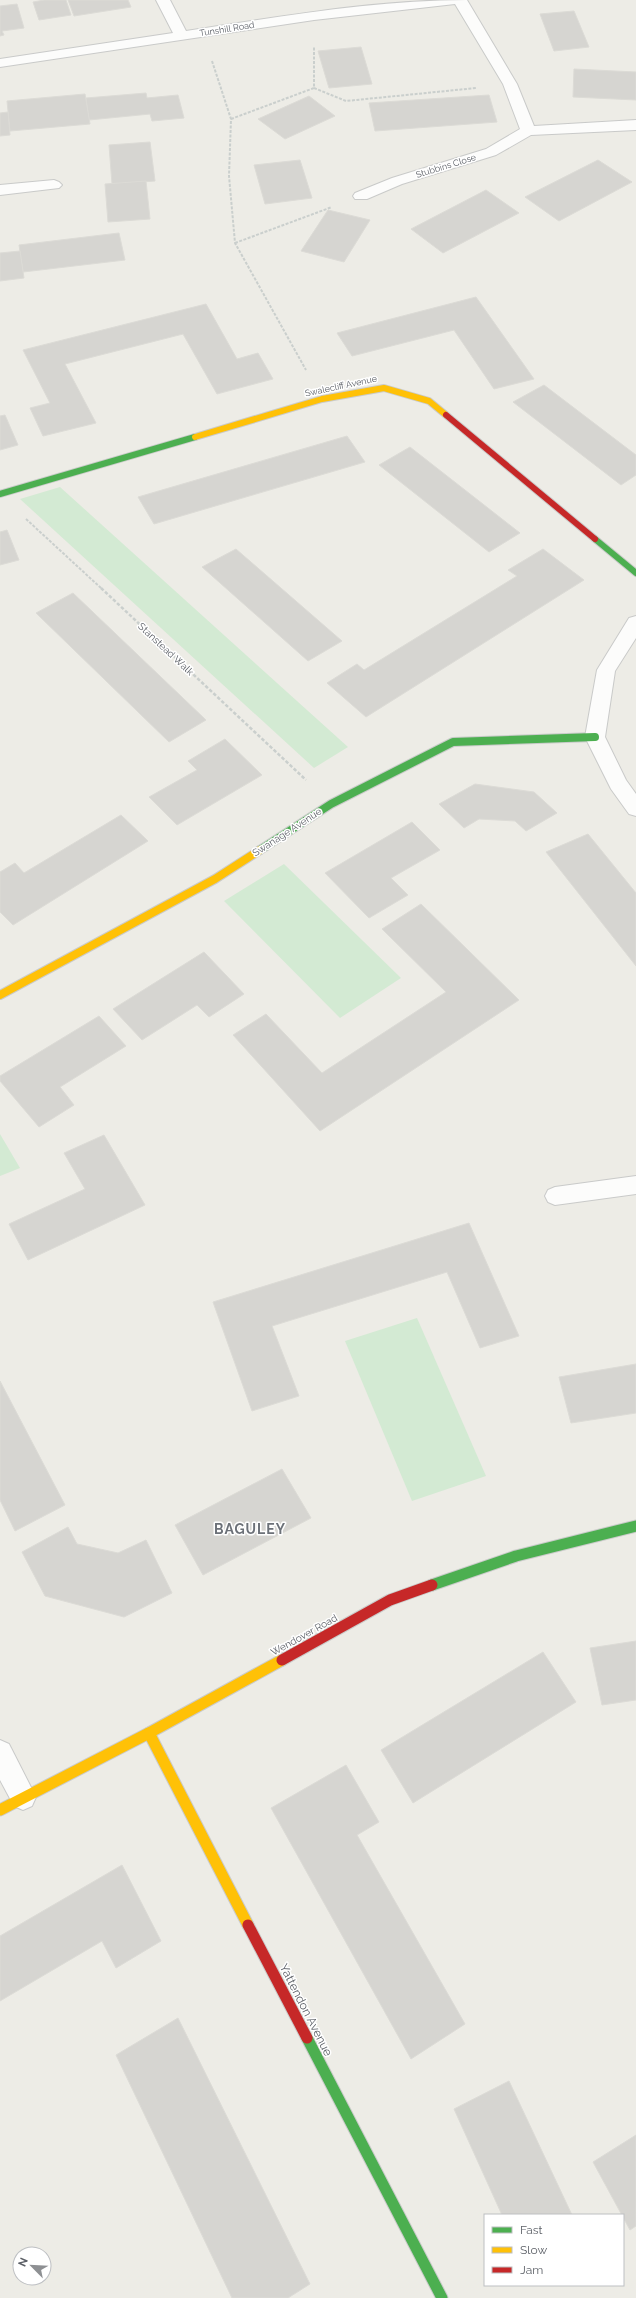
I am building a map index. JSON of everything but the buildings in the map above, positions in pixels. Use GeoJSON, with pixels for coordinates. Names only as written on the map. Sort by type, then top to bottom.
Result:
{"type":"FeatureCollection","features":[{"type":"Feature","properties":{"kind":"street"},"geometry":{"type":"LineString","coordinates":[[163,0],[182,36]]}},
{"type":"Feature","properties":{"kind":"street","name":"Tunshill Road"},"geometry":{"type":"LineString","coordinates":[[0,63],[314,16],[454,0]]}},
{"type":"Feature","properties":{"kind":"street"},"geometry":{"type":"LineString","coordinates":[[460,0],[510,84],[528,131]]}},
{"type":"Feature","properties":{"kind":"street","name":"Stubbins Close"},"geometry":{"type":"LineString","coordinates":[[362,196],[397,181],[491,152],[528,131],[636,124]]}},
{"type":"Feature","properties":{"kind":"street"},"geometry":{"type":"LineString","coordinates":[[0,190],[54,184]]}},
{"type":"Feature","properties":{"kind":"street","name":"Swalecliff Avenue"},"geometry":{"type":"LineString","coordinates":[[0,494],[322,399],[384,388],[429,401],[636,573]]}},
{"type":"Feature","properties":{"kind":"street"},"geometry":{"type":"LineString","coordinates":[[636,623],[606,670],[595,737],[618,784],[636,809]]}},
{"type":"Feature","properties":{"kind":"street","name":"Swanage Avenue"},"geometry":{"type":"LineString","coordinates":[[0,995],[215,879],[331,804],[453,742],[595,737]]}},
{"type":"Feature","properties":{"kind":"street","name":"Wendover Road"},"geometry":{"type":"LineString","coordinates":[[0,1810],[23,1796],[149,1733],[390,1600],[516,1556],[636,1526]]}},
{"type":"Feature","properties":{"kind":"street","name":"Yattendon Avenue"},"geometry":{"type":"LineString","coordinates":[[149,1733],[442,2298]]}},
{"type":"Feature","properties":{"kind":"street"},"geometry":{"type":"LineString","coordinates":[[0,1753],[23,1796]]}},
{"type":"Feature","properties":{"kind":"lane"},"geometry":{"type":"LineString","coordinates":[[555,1196],[636,1185]]}},
{"type":"Feature","properties":{"kind":"path"},"geometry":{"type":"LineString","coordinates":[[314,16],[314,88]]}},
{"type":"Feature","properties":{"kind":"path"},"geometry":{"type":"LineString","coordinates":[[204,33],[215,73],[232,119],[230,176],[235,243],[322,399]]}},
{"type":"Feature","properties":{"kind":"path"},"geometry":{"type":"LineString","coordinates":[[232,119],[314,88],[346,101],[510,84]]}},
{"type":"Feature","properties":{"kind":"path"},"geometry":{"type":"LineString","coordinates":[[235,243],[362,196]]}},
{"type":"Feature","properties":{"kind":"path","name":"Stanstead Walk"},"geometry":{"type":"LineString","coordinates":[[0,494],[331,804]]}},
{"type":"Feature","properties":{"kind":"green space"},"geometry":{"type":"Polygon","coordinates":[[[60,487],[348,747],[314,768],[20,499],[60,487]]]}},
{"type":"Feature","properties":{"kind":"green space"},"geometry":{"type":"Polygon","coordinates":[[[284,864],[401,978],[340,1018],[224,901],[284,864]]]}},
{"type":"Feature","properties":{"kind":"green space"},"geometry":{"type":"Polygon","coordinates":[[[0,1134],[20,1168],[0,1176],[0,1134]]]}},
{"type":"Feature","properties":{"kind":"green space"},"geometry":{"type":"Polygon","coordinates":[[[417,1318],[486,1476],[412,1501],[345,1341],[417,1318]]]}},
{"type":"Feature","properties":{"kind":"traffic: fast"},"geometry":{"type":"LineString","coordinates":[[0,494],[195,437]]}},
{"type":"Feature","properties":{"kind":"traffic: fast"},"geometry":{"type":"LineString","coordinates":[[595,539],[636,573]]}},
{"type":"Feature","properties":{"kind":"traffic: fast"},"geometry":{"type":"LineString","coordinates":[[260,850],[331,804],[453,742],[595,737]]}},
{"type":"Feature","properties":{"kind":"traffic: fast"},"geometry":{"type":"LineString","coordinates":[[432,1585],[516,1556],[636,1526]]}},
{"type":"Feature","properties":{"kind":"traffic: fast"},"geometry":{"type":"LineString","coordinates":[[307,2038],[442,2298]]}},
{"type":"Feature","properties":{"kind":"traffic: slow"},"geometry":{"type":"LineString","coordinates":[[195,437],[322,399],[384,388],[429,401],[446,415]]}},
{"type":"Feature","properties":{"kind":"traffic: slow"},"geometry":{"type":"LineString","coordinates":[[0,995],[215,879],[260,850]]}},
{"type":"Feature","properties":{"kind":"traffic: slow"},"geometry":{"type":"LineString","coordinates":[[0,1810],[149,1733],[282,1660]]}},
{"type":"Feature","properties":{"kind":"traffic: slow"},"geometry":{"type":"LineString","coordinates":[[149,1733],[248,1925]]}},
{"type":"Feature","properties":{"kind":"traffic: jam"},"geometry":{"type":"LineString","coordinates":[[446,415],[595,539]]}},
{"type":"Feature","properties":{"kind":"traffic: jam"},"geometry":{"type":"LineString","coordinates":[[282,1660],[390,1600],[432,1585]]}},
{"type":"Feature","properties":{"kind":"traffic: jam"},"geometry":{"type":"LineString","coordinates":[[248,1925],[307,2038]]}},
{"type":"Feature","properties":{"kind":"district","name":"BAGULEY"},"geometry":{"type":"Point","coordinates":[250,1529]}}]}
